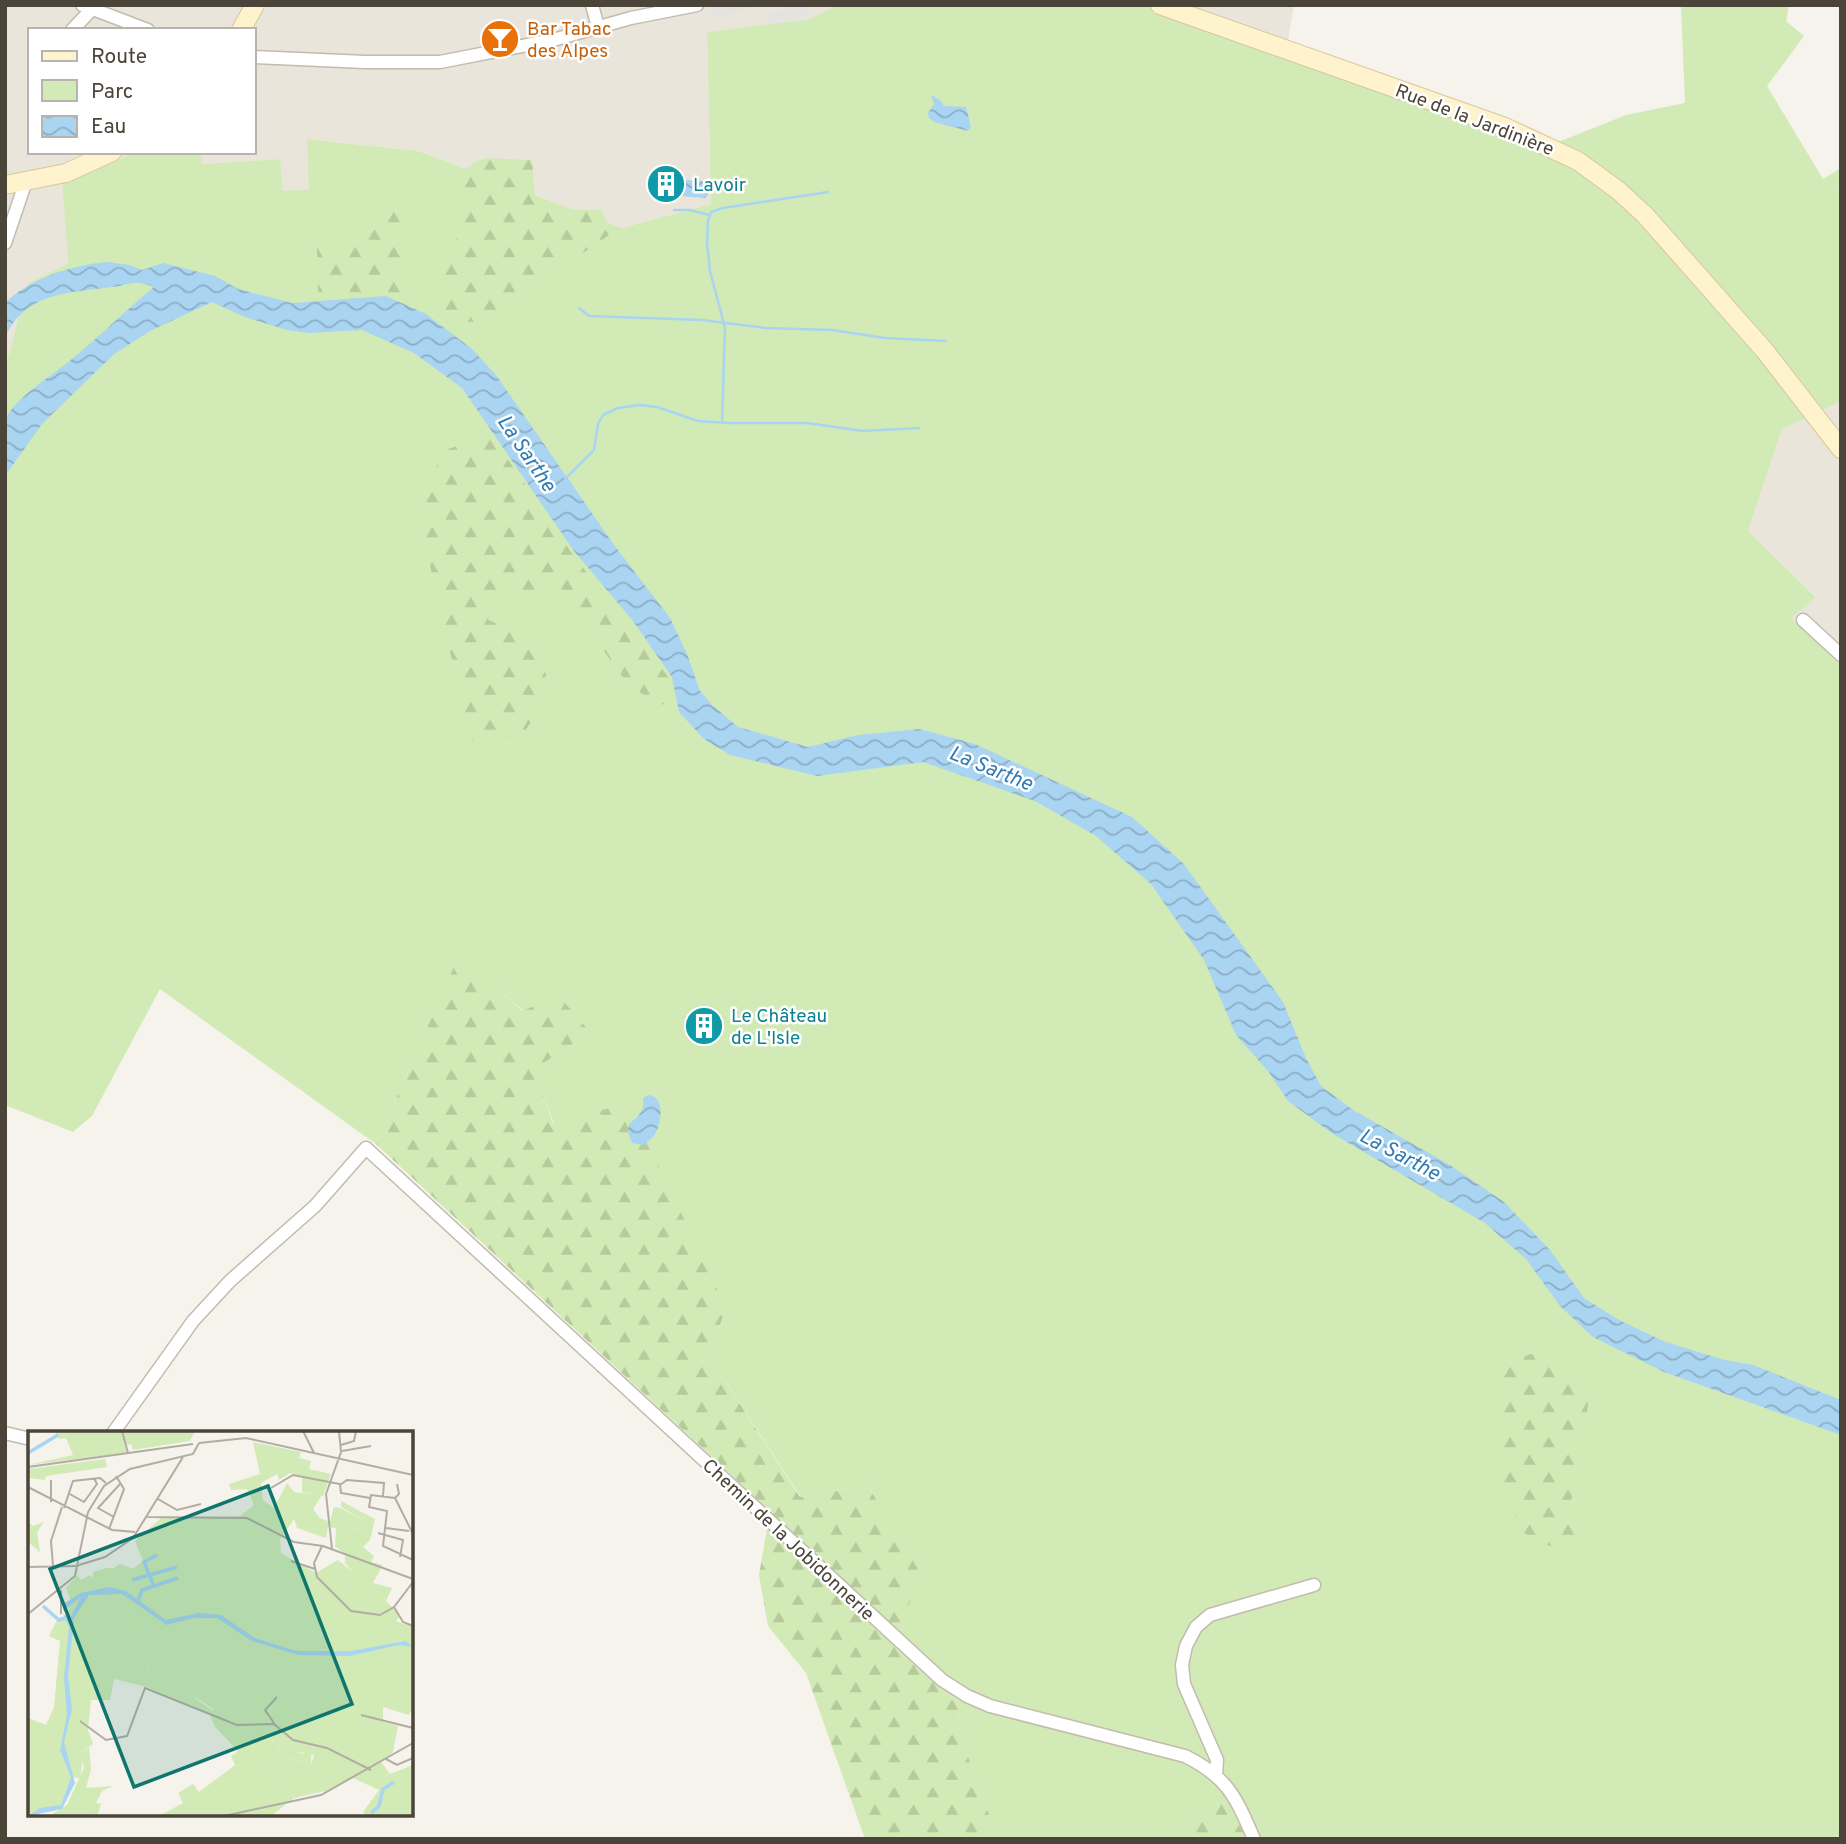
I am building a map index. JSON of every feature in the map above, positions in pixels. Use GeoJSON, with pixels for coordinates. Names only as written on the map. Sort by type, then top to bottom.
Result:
{"type":"FeatureCollection","features":[{"type":"Feature","properties":{"kind":"street"},"geometry":{"type":"LineString","coordinates":[[242,28],[255,5]]}},
{"type":"Feature","properties":{"kind":"street"},"geometry":{"type":"LineString","coordinates":[[592,5],[598,27]]}},
{"type":"Feature","properties":{"kind":"street"},"geometry":{"type":"LineString","coordinates":[[256,57],[440,62],[553,40],[639,16],[682,10],[697,5]]}},
{"type":"Feature","properties":{"kind":"street","name":"Rue de la Jardinière"},"geometry":{"type":"LineString","coordinates":[[1160,5],[1505,127],[1578,161],[1619,191],[1645,215],[1765,351],[1841,449]]}},
{"type":"Feature","properties":{"kind":"street"},"geometry":{"type":"LineString","coordinates":[[73,28],[87,7],[143,28]]}},
{"type":"Feature","properties":{"kind":"street"},"geometry":{"type":"LineString","coordinates":[[5,185],[66,173],[108,154]]}},
{"type":"Feature","properties":{"kind":"street"},"geometry":{"type":"LineString","coordinates":[[5,243],[26,181]]}},
{"type":"Feature","properties":{"kind":"street"},"geometry":{"type":"LineString","coordinates":[[1803,620],[1841,655]]}},
{"type":"Feature","properties":{"kind":"street","name":"Chemin de la Jobidonnerie"},"geometry":{"type":"LineString","coordinates":[[114,1431],[193,1321],[230,1281],[315,1206],[366,1148],[942,1680],[967,1696],[990,1706],[1185,1756],[1216,1774],[1236,1797],[1254,1839]]}},
{"type":"Feature","properties":{"kind":"street"},"geometry":{"type":"LineString","coordinates":[[5,1433],[28,1439]]}},
{"type":"Feature","properties":{"kind":"street"},"geometry":{"type":"LineString","coordinates":[[1216,1774],[1217,1759],[1184,1684],[1182,1665],[1186,1646],[1196,1627],[1210,1615],[1314,1585]]}},
{"type":"Feature","properties":{"kind":"shaded area"},"geometry":{"type":"Polygon","coordinates":[[[5,5],[836,5],[811,19],[707,32],[711,204],[622,228],[418,151],[308,139],[310,189],[283,191],[279,159],[201,164],[201,154],[256,154],[256,28],[28,28],[28,154],[128,154],[62,181],[68,265],[27,285],[5,370],[5,5]]]}},
{"type":"Feature","properties":{"kind":"shaded area"},"geometry":{"type":"Polygon","coordinates":[[[713,5],[754,7],[712,18],[710,10],[713,5]]]}},
{"type":"Feature","properties":{"kind":"shaded area"},"geometry":{"type":"Polygon","coordinates":[[[784,5],[807,5],[809,15],[769,25],[766,13],[784,9],[784,5]]]}},
{"type":"Feature","properties":{"kind":"shaded area"},"geometry":{"type":"Polygon","coordinates":[[[1179,5],[1294,5],[1288,40],[1179,5]]]}},
{"type":"Feature","properties":{"kind":"shaded area"},"geometry":{"type":"Polygon","coordinates":[[[1841,401],[1841,665],[1790,617],[1816,596],[1748,531],[1782,429],[1841,401]]]}},
{"type":"Feature","properties":{"kind":"green space"},"geometry":{"type":"Polygon","coordinates":[[[836,5],[1179,5],[1288,40],[1459,112],[1551,145],[1626,115],[1685,103],[1681,5],[1789,5],[1786,21],[1804,36],[1767,86],[1823,179],[1841,190],[1841,401],[1782,429],[1748,531],[1816,597],[1791,618],[1841,665],[1841,1839],[1246,1839],[1227,1797],[1159,1839],[998,1839],[963,1743],[957,1702],[896,1649],[918,1571],[868,1486],[801,1497],[709,1356],[726,1308],[554,1123],[532,1070],[523,1011],[460,954],[376,1144],[160,989],[92,1116],[73,1132],[5,1105],[5,370],[27,284],[68,264],[62,180],[128,154],[201,154],[201,164],[280,159],[283,191],[309,189],[307,139],[418,151],[622,228],[711,204],[707,32],[810,19],[836,5]]]}},
{"type":"Feature","properties":{"kind":"green space"},"geometry":{"type":"Polygon","coordinates":[[[488,158],[532,160],[535,196],[552,209],[601,210],[612,233],[586,251],[550,270],[518,305],[477,322],[437,321],[447,251],[465,228],[460,174],[476,161],[488,158]]]}},
{"type":"Feature","properties":{"kind":"green space"},"geometry":{"type":"Polygon","coordinates":[[[1841,168],[1841,190],[1823,179],[1841,168]]]}},
{"type":"Feature","properties":{"kind":"green space"},"geometry":{"type":"Polygon","coordinates":[[[402,203],[408,295],[324,300],[318,290],[317,245],[368,234],[385,209],[402,203]]]}},
{"type":"Feature","properties":{"kind":"green space"},"geometry":{"type":"Polygon","coordinates":[[[490,433],[575,558],[632,627],[670,680],[674,703],[658,705],[627,683],[571,605],[537,592],[509,589],[490,610],[488,620],[511,629],[528,646],[546,674],[543,692],[536,714],[521,736],[473,742],[421,526],[424,488],[446,450],[490,433]]]}},
{"type":"Feature","properties":{"kind":"green space"},"geometry":{"type":"Polygon","coordinates":[[[460,953],[522,1011],[559,996],[590,1032],[533,1070],[553,1123],[629,1103],[726,1308],[709,1356],[800,1497],[868,1486],[919,1571],[896,1649],[957,1702],[963,1743],[998,1839],[865,1839],[806,1673],[768,1626],[759,1575],[770,1511],[376,1144],[460,953]]]}},
{"type":"Feature","properties":{"kind":"green space"},"geometry":{"type":"Polygon","coordinates":[[[1536,1353],[1564,1368],[1590,1393],[1571,1502],[1584,1533],[1550,1546],[1524,1533],[1501,1488],[1498,1421],[1503,1361],[1536,1353]]]}},
{"type":"Feature","properties":{"kind":"green space"},"geometry":{"type":"Polygon","coordinates":[[[1227,1797],[1246,1839],[1159,1839],[1227,1797]]]}},
{"type":"Feature","properties":{"kind":"water"},"geometry":{"type":"Polygon","coordinates":[[[931,95],[944,106],[966,107],[971,127],[968,131],[934,122],[929,118],[928,113],[934,104],[931,95]]]}},
{"type":"Feature","properties":{"kind":"water"},"geometry":{"type":"Polygon","coordinates":[[[682,180],[704,181],[708,195],[705,198],[682,196],[679,191],[682,180]]]}},
{"type":"Feature","properties":{"kind":"water","name":"La Sarthe"},"geometry":{"type":"Polygon","coordinates":[[[107,262],[130,265],[142,270],[163,263],[215,276],[238,289],[292,303],[386,296],[426,314],[472,349],[496,375],[614,545],[670,618],[700,691],[738,727],[808,747],[858,735],[920,729],[975,744],[1132,817],[1184,864],[1283,1002],[1306,1058],[1321,1086],[1353,1110],[1450,1165],[1504,1202],[1550,1250],[1584,1298],[1619,1320],[1663,1341],[1724,1360],[1753,1365],[1841,1400],[1841,1435],[1664,1372],[1593,1337],[1560,1306],[1526,1259],[1485,1223],[1333,1134],[1288,1101],[1268,1071],[1236,1035],[1204,960],[1151,884],[1096,836],[1035,801],[923,762],[817,776],[730,755],[704,739],[679,712],[672,677],[633,621],[574,551],[462,388],[414,353],[362,330],[310,333],[287,330],[245,317],[212,302],[150,331],[114,354],[42,424],[5,476],[4,427],[16,404],[154,287],[133,283],[50,297],[24,311],[5,338],[5,303],[27,286],[53,274],[107,262]]]}},
{"type":"Feature","properties":{"kind":"water"},"geometry":{"type":"Polygon","coordinates":[[[648,1095],[659,1102],[657,1130],[644,1145],[632,1143],[628,1132],[629,1124],[641,1113],[643,1098],[648,1095]]]}},
{"type":"Feature","properties":{"kind":"waterway"},"geometry":{"type":"LineString","coordinates":[[722,423],[725,328],[710,271],[707,243],[711,212],[828,192]]}},
{"type":"Feature","properties":{"kind":"waterway"},"geometry":{"type":"LineString","coordinates":[[674,210],[690,210],[709,215]]}},
{"type":"Feature","properties":{"kind":"waterway"},"geometry":{"type":"LineString","coordinates":[[579,308],[589,316],[702,320],[766,328],[832,330],[885,338],[946,341]]}},
{"type":"Feature","properties":{"kind":"waterway","name":"La Sarthe"},"geometry":{"type":"LineString","coordinates":[[565,479],[594,450],[598,424],[603,415],[618,408],[640,405],[657,407],[698,421],[807,423],[863,431],[919,428]]}},
{"type":"Feature","properties":{"kind":"place","name":"Bar Tabac des Alpes"},"geometry":{"type":"Point","coordinates":[500,39]}},
{"type":"Feature","properties":{"kind":"place","name":"Lavoir"},"geometry":{"type":"Point","coordinates":[666,184]}},
{"type":"Feature","properties":{"kind":"place","name":"Le Château de L'Isle"},"geometry":{"type":"Point","coordinates":[704,1026]}}]}
